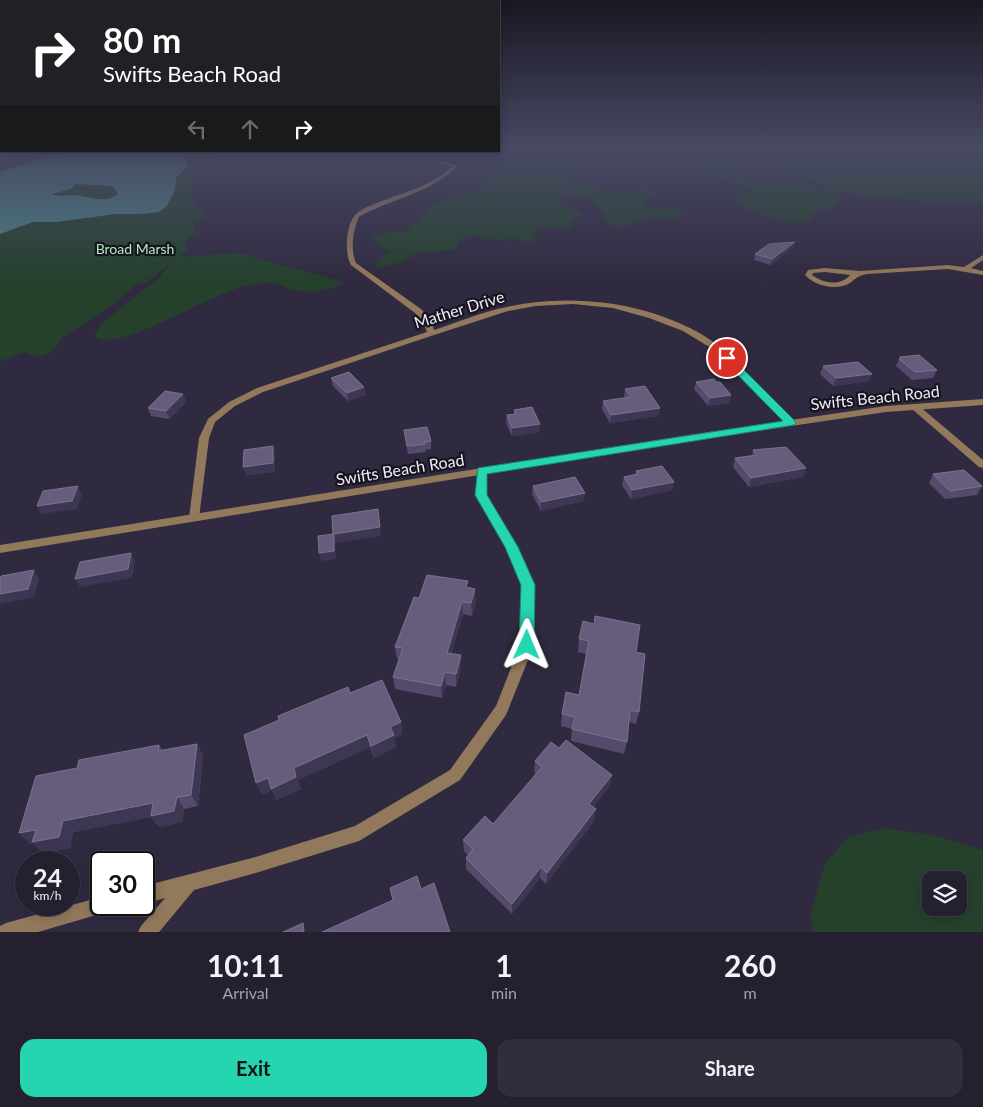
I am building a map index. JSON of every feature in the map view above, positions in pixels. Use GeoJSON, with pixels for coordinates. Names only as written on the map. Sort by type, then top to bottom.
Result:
{"type":"FeatureCollection","features":[{"type":"Feature","properties":{"kind":"street"},"geometry":{"type":"LineString","coordinates":[[403,193],[386,200],[357,216],[349,250],[350,260],[418,311],[427,320],[431,333]]}},
{"type":"Feature","properties":{"kind":"street"},"geometry":{"type":"LineString","coordinates":[[965,268],[983,257]]}},
{"type":"Feature","properties":{"kind":"street"},"geometry":{"type":"LineString","coordinates":[[857,275],[841,285],[812,279],[808,275],[810,271],[818,269],[857,275],[948,267],[965,268],[983,273]]}},
{"type":"Feature","properties":{"kind":"street","name":"Mather Drive"},"geometry":{"type":"LineString","coordinates":[[194,518],[204,438],[212,420],[232,404],[260,390],[431,333],[507,309],[536,304],[573,302],[623,308],[652,316],[686,329],[714,346],[791,423]]}},
{"type":"Feature","properties":{"kind":"street","name":"Swifts Beach Road"},"geometry":{"type":"LineString","coordinates":[[0,549],[791,423],[886,409],[983,402]]}},
{"type":"Feature","properties":{"kind":"street"},"geometry":{"type":"LineString","coordinates":[[915,407],[983,465]]}},
{"type":"Feature","properties":{"kind":"street"},"geometry":{"type":"LineString","coordinates":[[155,892],[359,832],[455,775],[501,710],[527,645],[528,585],[512,547],[481,495],[482,471]]}},
{"type":"Feature","properties":{"kind":"street"},"geometry":{"type":"LineString","coordinates":[[146,932],[188,884]]}},
{"type":"Feature","properties":{"kind":"street"},"geometry":{"type":"LineString","coordinates":[[6,932],[90,909]]}},
{"type":"Feature","properties":{"kind":"green space"},"geometry":{"type":"Polygon","coordinates":[[[117,193],[113,197],[101,199],[77,195],[59,196],[51,194],[117,193]]]}},
{"type":"Feature","properties":{"kind":"green space","name":"Broad Marsh"},"geometry":{"type":"Polygon","coordinates":[[[172,193],[192,193],[191,200],[206,215],[194,226],[195,233],[187,240],[187,249],[180,257],[239,253],[343,282],[338,286],[309,292],[294,290],[272,283],[251,285],[224,293],[170,319],[132,334],[116,339],[103,339],[95,335],[102,323],[160,277],[170,264],[144,284],[138,283],[115,303],[63,337],[51,352],[36,357],[25,352],[0,361],[0,234],[33,222],[115,214],[156,213],[172,193]]]}},
{"type":"Feature","properties":{"kind":"green space"},"geometry":{"type":"Polygon","coordinates":[[[468,193],[654,193],[644,200],[644,205],[653,208],[678,209],[682,213],[672,218],[651,219],[617,226],[605,221],[605,215],[597,205],[585,198],[572,195],[560,200],[561,204],[580,211],[584,215],[569,219],[571,226],[568,229],[543,227],[535,230],[533,234],[538,239],[535,241],[498,240],[469,236],[459,241],[458,247],[454,250],[417,253],[404,261],[378,268],[375,266],[381,257],[389,252],[370,238],[386,233],[407,230],[432,206],[445,199],[468,193]]]}},
{"type":"Feature","properties":{"kind":"green space"},"geometry":{"type":"Polygon","coordinates":[[[745,193],[839,193],[839,201],[834,206],[810,216],[812,220],[810,222],[801,223],[759,214],[740,205],[733,200],[735,197],[745,193]]]}},
{"type":"Feature","properties":{"kind":"green space"},"geometry":{"type":"Polygon","coordinates":[[[850,193],[983,193],[983,203],[967,201],[934,202],[850,193]]]}},
{"type":"Feature","properties":{"kind":"green space"},"geometry":{"type":"Polygon","coordinates":[[[883,828],[932,835],[983,850],[983,932],[813,932],[811,912],[825,864],[848,837],[883,828]]]}},
{"type":"Feature","properties":{"kind":"shaded area"},"geometry":{"type":"Polygon","coordinates":[[[0,193],[54,193],[52,194],[107,199],[118,193],[173,193],[167,206],[159,212],[115,214],[57,222],[33,222],[0,234],[0,193]]]}},
{"type":"Feature","properties":{"kind":"building"},"geometry":{"type":"Polygon","coordinates":[[[795,242],[772,259],[755,254],[769,244],[795,242]]]}},
{"type":"Feature","properties":{"kind":"building"},"geometry":{"type":"Polygon","coordinates":[[[919,355],[937,370],[915,372],[899,359],[902,358],[900,357],[919,355]]]}},
{"type":"Feature","properties":{"kind":"building"},"geometry":{"type":"Polygon","coordinates":[[[858,362],[872,374],[836,378],[823,366],[858,362]]]}},
{"type":"Feature","properties":{"kind":"building"},"geometry":{"type":"Polygon","coordinates":[[[349,372],[364,387],[347,393],[331,378],[349,372]]]}},
{"type":"Feature","properties":{"kind":"building"},"geometry":{"type":"Polygon","coordinates":[[[714,379],[716,382],[720,382],[731,395],[710,398],[696,382],[714,379]]]}},
{"type":"Feature","properties":{"kind":"building"},"geometry":{"type":"Polygon","coordinates":[[[645,386],[660,408],[611,415],[603,401],[631,397],[625,389],[645,386]]]}},
{"type":"Feature","properties":{"kind":"building"},"geometry":{"type":"Polygon","coordinates":[[[165,391],[183,394],[166,411],[148,408],[165,391]]]}},
{"type":"Feature","properties":{"kind":"building"},"geometry":{"type":"Polygon","coordinates":[[[532,407],[540,424],[512,428],[507,415],[516,414],[514,410],[532,407]]]}},
{"type":"Feature","properties":{"kind":"building"},"geometry":{"type":"Polygon","coordinates":[[[427,427],[431,441],[424,442],[425,444],[407,446],[404,430],[427,427]]]}},
{"type":"Feature","properties":{"kind":"building"},"geometry":{"type":"Polygon","coordinates":[[[273,446],[273,463],[243,467],[244,450],[273,446]]]}},
{"type":"Feature","properties":{"kind":"building"},"geometry":{"type":"Polygon","coordinates":[[[786,447],[806,468],[751,478],[735,458],[757,455],[753,450],[786,447]]]}},
{"type":"Feature","properties":{"kind":"building"},"geometry":{"type":"Polygon","coordinates":[[[662,466],[674,482],[632,490],[624,477],[638,474],[636,471],[662,466]]]}},
{"type":"Feature","properties":{"kind":"building"},"geometry":{"type":"Polygon","coordinates":[[[964,470],[982,486],[950,491],[933,474],[964,470]]]}},
{"type":"Feature","properties":{"kind":"building"},"geometry":{"type":"Polygon","coordinates":[[[575,477],[585,493],[541,502],[533,486],[575,477]]]}},
{"type":"Feature","properties":{"kind":"building"},"geometry":{"type":"Polygon","coordinates":[[[78,486],[72,501],[37,506],[43,491],[78,486]]]}},
{"type":"Feature","properties":{"kind":"building"},"geometry":{"type":"Polygon","coordinates":[[[378,509],[380,527],[334,534],[334,551],[319,553],[318,536],[333,534],[332,516],[378,509]]]}},
{"type":"Feature","properties":{"kind":"building"},"geometry":{"type":"Polygon","coordinates":[[[131,553],[128,569],[75,579],[80,562],[131,553]]]}},
{"type":"Feature","properties":{"kind":"building"},"geometry":{"type":"Polygon","coordinates":[[[34,570],[28,589],[0,594],[1,576],[34,570]]]}},
{"type":"Feature","properties":{"kind":"building"},"geometry":{"type":"Polygon","coordinates":[[[427,575],[468,581],[466,587],[475,589],[471,603],[462,602],[447,653],[461,655],[456,674],[445,672],[441,686],[393,677],[403,648],[395,647],[414,597],[419,598],[427,575]]]}},
{"type":"Feature","properties":{"kind":"building"},"geometry":{"type":"Polygon","coordinates":[[[595,616],[640,625],[636,652],[645,654],[639,712],[630,710],[627,742],[572,729],[575,717],[562,714],[566,692],[579,695],[589,641],[579,639],[583,621],[594,624],[595,616]]]}},
{"type":"Feature","properties":{"kind":"building"},"geometry":{"type":"Polygon","coordinates":[[[382,680],[401,722],[390,727],[394,735],[371,746],[367,735],[294,768],[296,777],[271,789],[268,778],[256,783],[244,735],[279,720],[278,716],[348,687],[350,693],[382,680]]]}},
{"type":"Feature","properties":{"kind":"building"},"geometry":{"type":"Polygon","coordinates":[[[566,740],[612,775],[589,804],[596,809],[547,873],[541,867],[512,904],[466,858],[473,849],[463,840],[485,816],[493,824],[542,767],[535,761],[551,742],[559,748],[566,740]]]}},
{"type":"Feature","properties":{"kind":"building"},"geometry":{"type":"Polygon","coordinates":[[[197,744],[191,795],[177,797],[174,811],[151,816],[153,803],[63,821],[59,837],[32,842],[36,830],[19,833],[36,776],[77,768],[79,760],[159,745],[158,751],[197,744]]]}},
{"type":"Feature","properties":{"kind":"building"},"geometry":{"type":"Polygon","coordinates":[[[417,876],[421,889],[434,883],[450,932],[322,932],[393,900],[390,888],[417,876]]]}},
{"type":"Feature","properties":{"kind":"building"},"geometry":{"type":"Polygon","coordinates":[[[303,923],[304,932],[283,932],[303,923]]]}},
{"type":"Feature","properties":{"kind":"route"},"geometry":{"type":"LineString","coordinates":[[527,645],[528,585],[512,547],[481,495],[482,471],[791,423],[727,358]]}}]}
